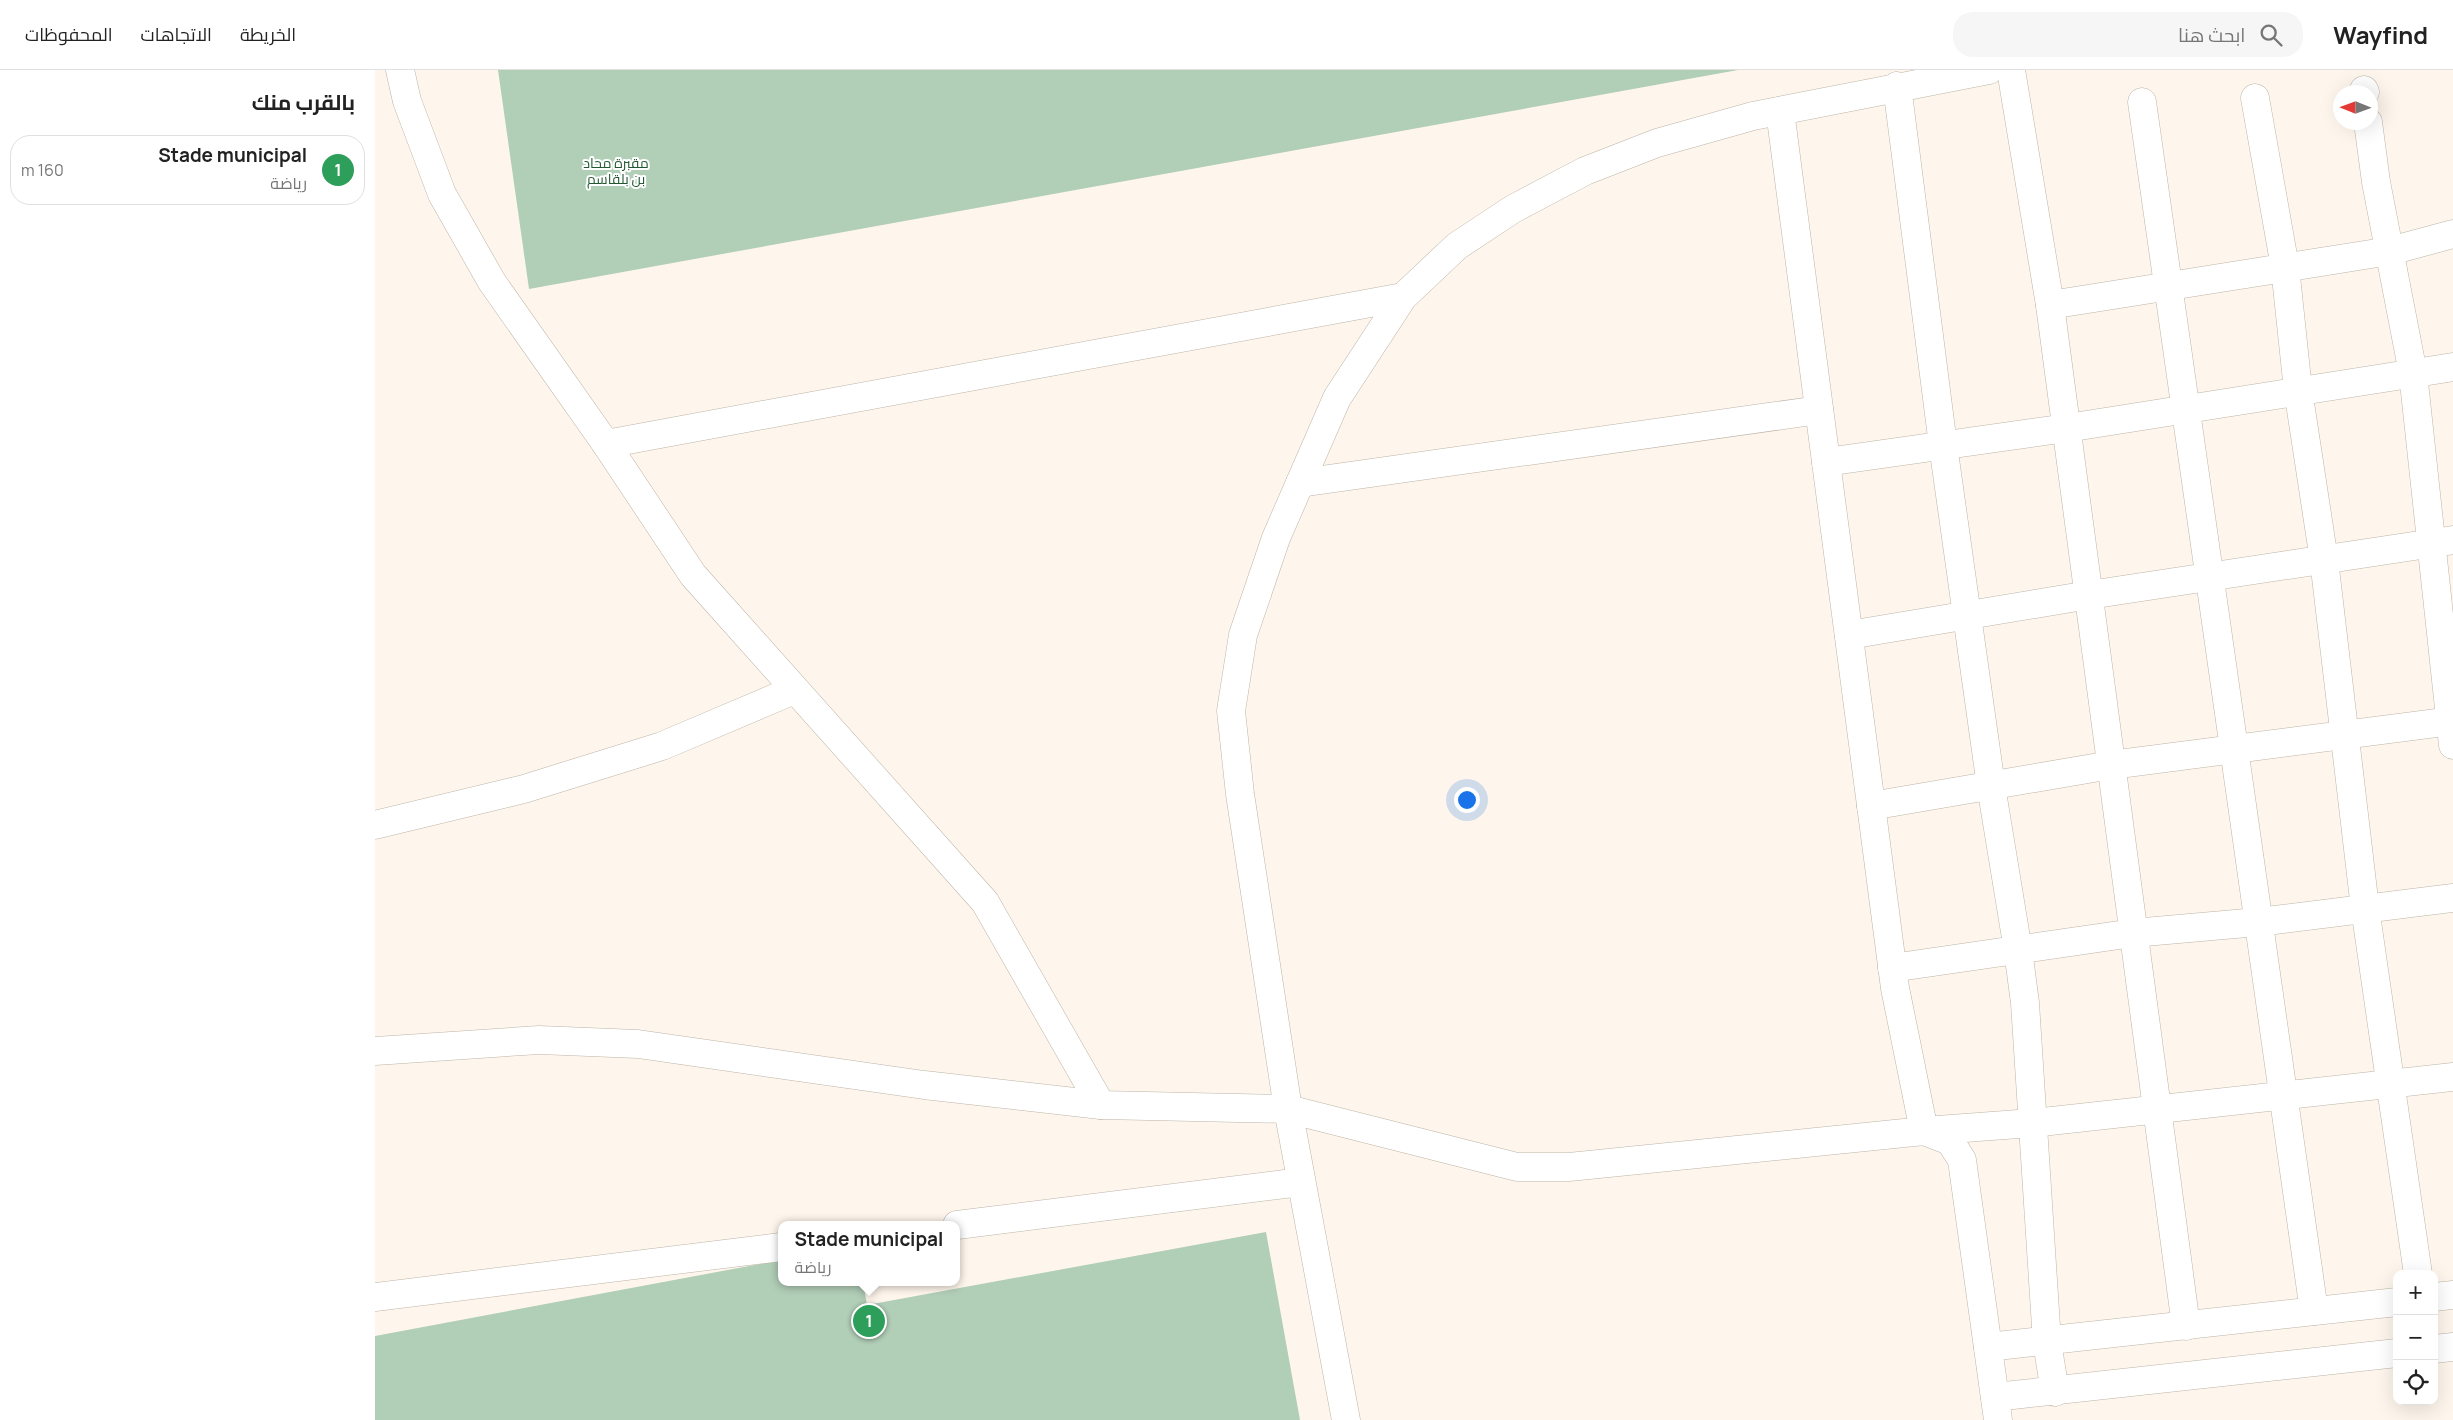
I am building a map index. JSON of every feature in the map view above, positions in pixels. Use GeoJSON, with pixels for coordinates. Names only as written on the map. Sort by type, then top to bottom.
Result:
{"type":"FeatureCollection","features":[{"type":"Feature","properties":{"kind":"street"},"geometry":{"type":"LineString","coordinates":[[400,70],[407,101],[442,194],[492,282],[606,444],[693,575],[985,902],[1101,1106]]}},
{"type":"Feature","properties":{"kind":"street"},"geometry":{"type":"LineString","coordinates":[[1346,1420],[1288,1109],[1240,794],[1231,711],[1243,635],[1276,538],[1337,398],[1403,296],[1457,246],[1513,209],[1585,171],[1657,143],[1780,110],[1897,86],[1989,70]]}},
{"type":"Feature","properties":{"kind":"street"},"geometry":{"type":"LineString","coordinates":[[2011,70],[2050,305],[2186,1326]]}},
{"type":"Feature","properties":{"kind":"street"},"geometry":{"type":"LineString","coordinates":[[1897,86],[1943,445],[1969,616],[1991,786],[2025,1002],[2047,1342],[2055,1392]]}},
{"type":"Feature","properties":{"kind":"street"},"geometry":{"type":"LineString","coordinates":[[2255,98],[2285,267],[2298,390],[2323,560],[2365,908],[2389,1083],[2418,1270]]}},
{"type":"Feature","properties":{"kind":"street"},"geometry":{"type":"LineString","coordinates":[[2142,102],[2314,1311]]}},
{"type":"Feature","properties":{"kind":"street"},"geometry":{"type":"LineString","coordinates":[[1780,110],[1892,968],[1924,1131]]}},
{"type":"Feature","properties":{"kind":"street"},"geometry":{"type":"LineString","coordinates":[[1871,806],[2111,765],[2345,735],[2452,730],[2442,542],[2413,373],[2376,182],[2369,130]]}},
{"type":"Feature","properties":{"kind":"street"},"geometry":{"type":"LineString","coordinates":[[2050,305],[2390,251],[2453,234]]}},
{"type":"Feature","properties":{"kind":"street"},"geometry":{"type":"LineString","coordinates":[[606,444],[1403,296]]}},
{"type":"Feature","properties":{"kind":"street"},"geometry":{"type":"LineString","coordinates":[[1826,462],[2067,428],[2453,367]]}},
{"type":"Feature","properties":{"kind":"street"},"geometry":{"type":"LineString","coordinates":[[1300,483],[1819,410]]}},
{"type":"Feature","properties":{"kind":"street"},"geometry":{"type":"LineString","coordinates":[[1849,635],[2089,595],[2442,542]]}},
{"type":"Feature","properties":{"kind":"street"},"geometry":{"type":"LineString","coordinates":[[375,825],[524,789],[662,746],[794,690]]}},
{"type":"Feature","properties":{"kind":"street"},"geometry":{"type":"LineString","coordinates":[[1892,968],[2133,933],[2258,922],[2453,898]]}},
{"type":"Feature","properties":{"kind":"street"},"geometry":{"type":"LineString","coordinates":[[375,1051],[539,1040],[638,1044],[924,1085],[1101,1106],[1288,1109],[1517,1167],[1569,1167],[1924,1131],[2032,1123],[2453,1077]]}},
{"type":"Feature","properties":{"kind":"street"},"geometry":{"type":"LineString","coordinates":[[1924,1131],[1950,1141],[1962,1160],[1996,1408],[2055,1392],[2393,1353]]}},
{"type":"Feature","properties":{"kind":"street"},"geometry":{"type":"LineString","coordinates":[[960,1225],[1301,1182]]}},
{"type":"Feature","properties":{"kind":"street"},"geometry":{"type":"LineString","coordinates":[[375,1297],[778,1247]]}},
{"type":"Feature","properties":{"kind":"street"},"geometry":{"type":"LineString","coordinates":[[2438,1297],[2453,1295]]}},
{"type":"Feature","properties":{"kind":"street"},"geometry":{"type":"LineString","coordinates":[[1988,1347],[2393,1302]]}},
{"type":"Feature","properties":{"kind":"street"},"geometry":{"type":"LineString","coordinates":[[2438,1349],[2453,1347]]}},
{"type":"Feature","properties":{"kind":"green space","name":"مقبرة محاد بن بلقاسم"},"geometry":{"type":"Polygon","coordinates":[[[498,70],[1738,70],[529,289],[498,70]]]}},
{"type":"Feature","properties":{"kind":"green space"},"geometry":{"type":"Polygon","coordinates":[[[1266,1232],[1300,1420],[375,1420],[375,1336],[778,1261],[778,1286],[864,1286],[867,1305],[1266,1232]]]}},
{"type":"Feature","properties":{"kind":"place","name":"Stade municipal"},"geometry":{"type":"Point","coordinates":[869,1321]}}]}
